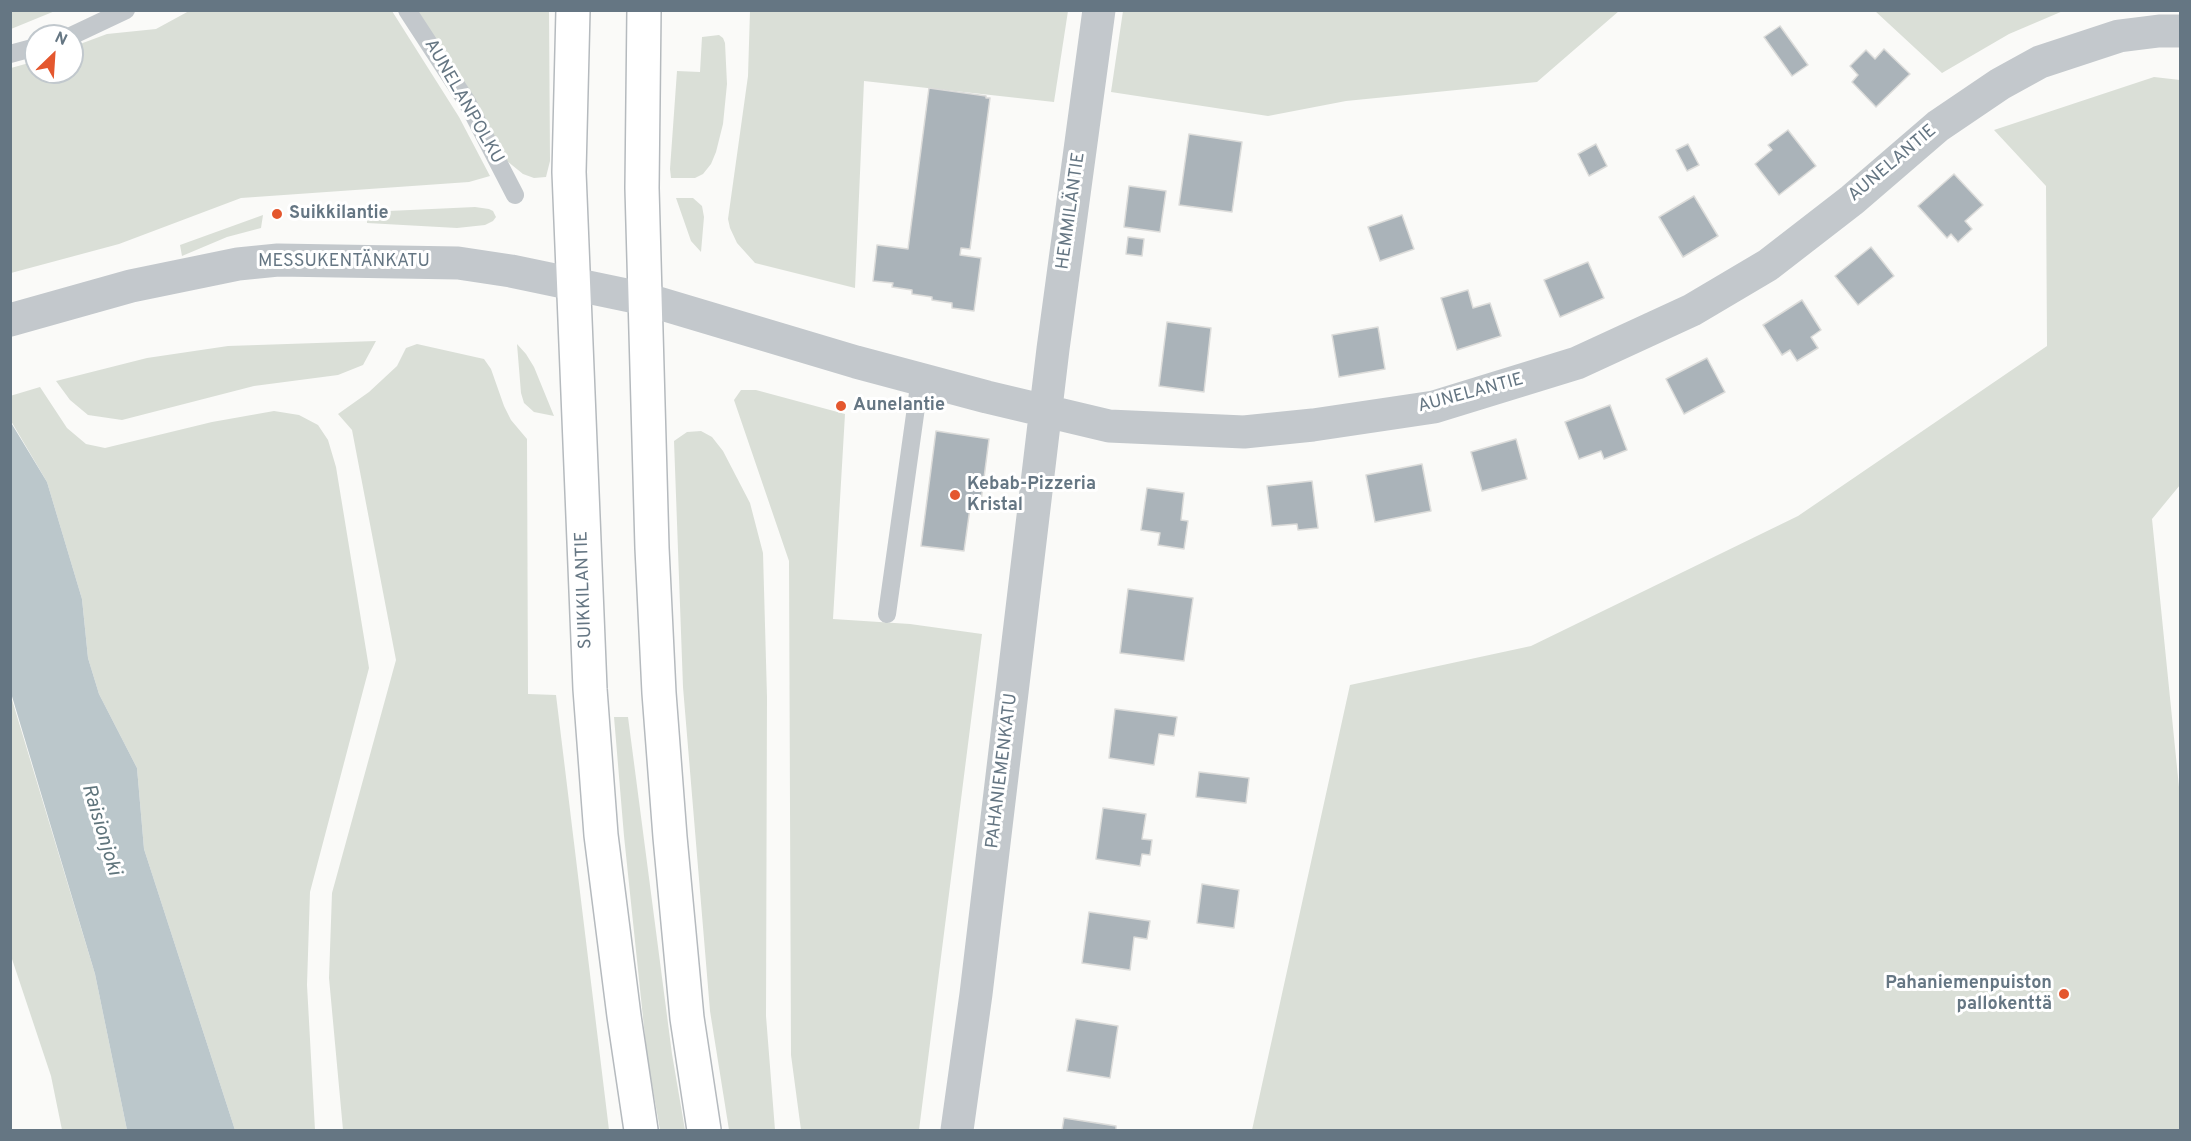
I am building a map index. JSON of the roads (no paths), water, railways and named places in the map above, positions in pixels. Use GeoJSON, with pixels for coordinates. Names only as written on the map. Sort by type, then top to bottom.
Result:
{"type":"FeatureCollection","features":[{"type":"Feature","properties":{"kind":"main road","name":"SUIKKILANTIE"},"geometry":{"type":"LineString","coordinates":[[573,10],[569,172],[589,678],[601,835],[641,1131]]}},
{"type":"Feature","properties":{"kind":"main road"},"geometry":{"type":"LineString","coordinates":[[644,10],[642,188],[652,537],[660,704],[686,1007],[704,1131]]}},
{"type":"Feature","properties":{"kind":"street","name":"HEMMILÄNTIE"},"geometry":{"type":"LineString","coordinates":[[1046,411],[1099,10]]}},
{"type":"Feature","properties":{"kind":"street","name":"AUNELANTIE"},"geometry":{"type":"LineString","coordinates":[[645,299],[812,350],[1109,426],[1244,432],[1313,425],[1434,407],[1577,363],[1692,310],[1767,265],[1852,200],[1938,126],[2000,84],[2040,62],[2119,36],[2181,31]]}},
{"type":"Feature","properties":{"kind":"street","name":"MESSUKENTÄNKATU"},"geometry":{"type":"LineString","coordinates":[[10,320],[131,286],[238,264],[295,260],[458,262],[645,299]]}},
{"type":"Feature","properties":{"kind":"street","name":"PAHANIEMENKATU"},"geometry":{"type":"LineString","coordinates":[[957,1131],[1046,411]]}},
{"type":"Feature","properties":{"kind":"lane"},"geometry":{"type":"LineString","coordinates":[[84,30],[126,10]]}},
{"type":"Feature","properties":{"kind":"lane","name":"AUNELANPOLKU"},"geometry":{"type":"LineString","coordinates":[[407,10],[467,102],[515,195]]}},
{"type":"Feature","properties":{"kind":"lane"},"geometry":{"type":"LineString","coordinates":[[887,614],[920,379]]}},
{"type":"Feature","properties":{"kind":"water","name":"Raisionjoki"},"geometry":{"type":"Polygon","coordinates":[[[10,421],[47,482],[82,599],[88,658],[99,694],[137,768],[144,849],[235,1130],[127,1130],[95,974],[11,693],[10,421]]]}},
{"type":"Feature","properties":{"kind":"place","name":"Suikkilantie"},"geometry":{"type":"Point","coordinates":[277,214]}},
{"type":"Feature","properties":{"kind":"place","name":"Aunelantie"},"geometry":{"type":"Point","coordinates":[841,406]}},
{"type":"Feature","properties":{"kind":"place","name":"Kebab-Pizzeria Kristal"},"geometry":{"type":"Point","coordinates":[955,495]}},
{"type":"Feature","properties":{"kind":"place","name":"Pahaniemenpuiston pallokenttä"},"geometry":{"type":"Point","coordinates":[2064,994]}}]}
